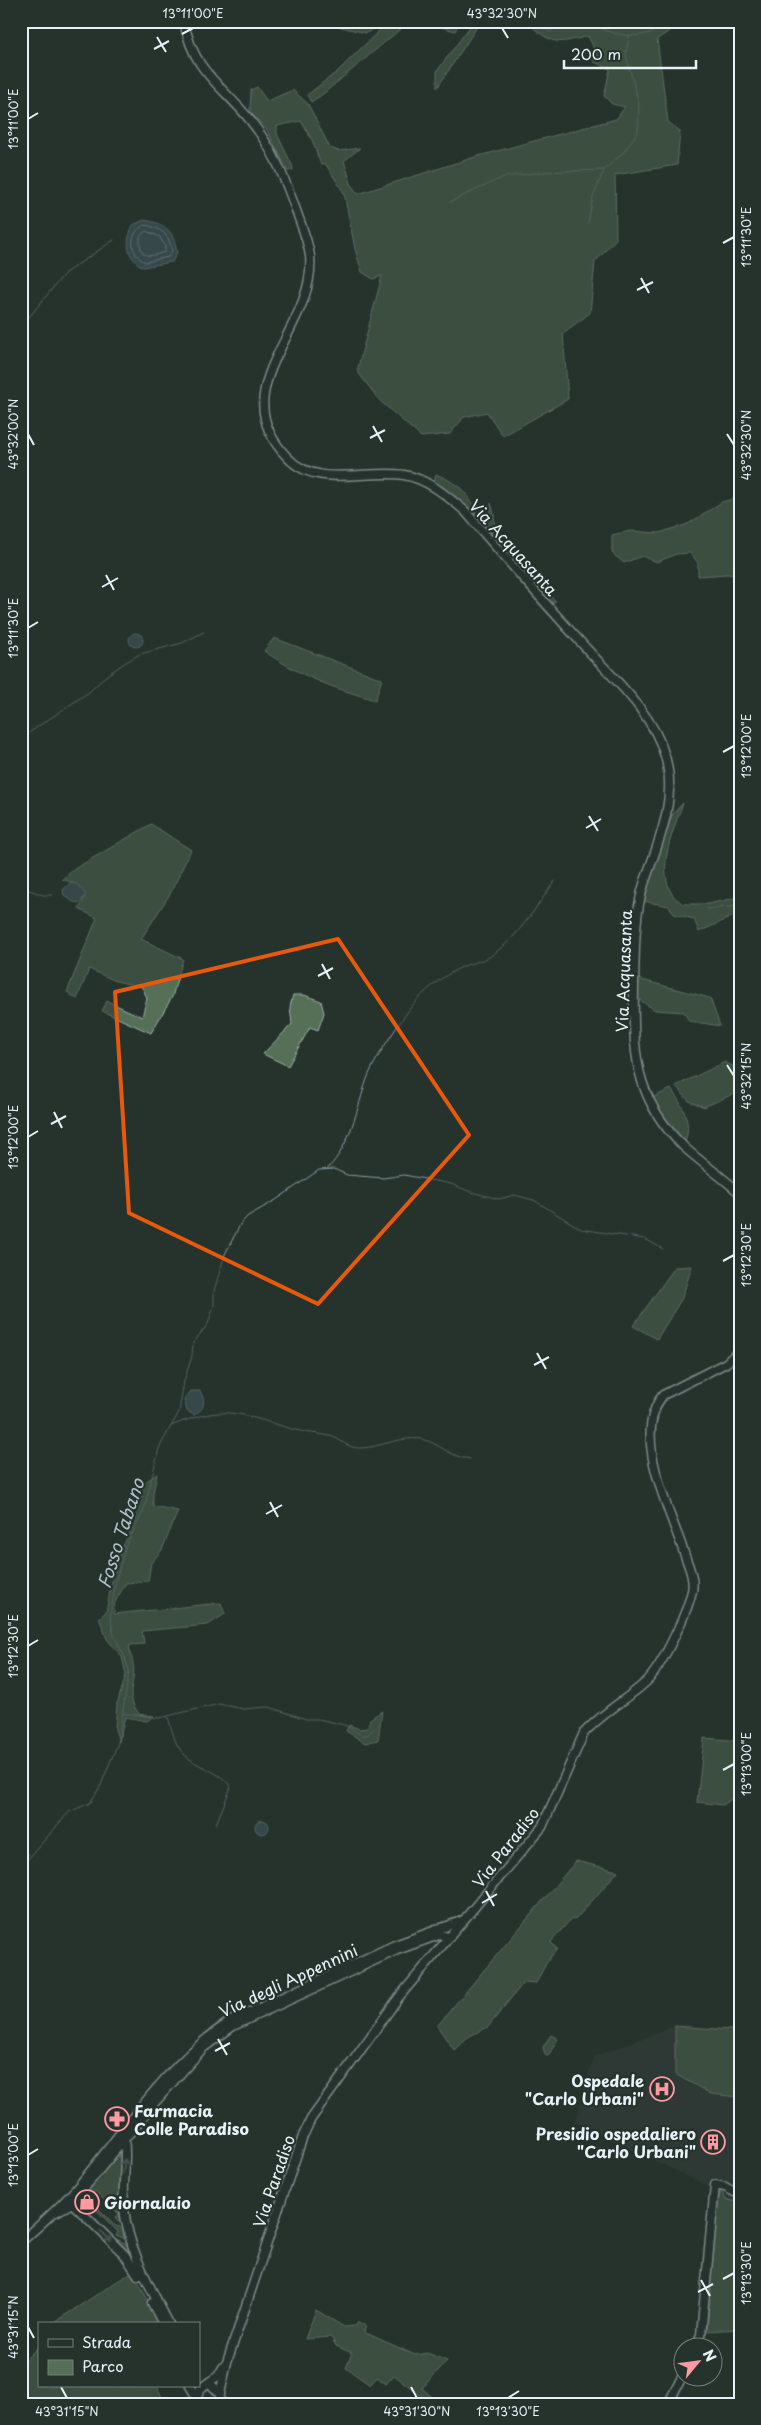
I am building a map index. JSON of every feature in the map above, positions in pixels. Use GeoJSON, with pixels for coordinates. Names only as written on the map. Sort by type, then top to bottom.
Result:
{"type":"FeatureCollection","features":[{"type":"Feature","properties":{"kind":"main road","name":"Via Acquasanta"},"geometry":{"type":"LineString","coordinates":[[184,21],[191,46],[207,75],[248,117],[273,154],[285,177],[306,237],[310,270],[306,293],[267,376],[263,392],[263,410],[266,424],[278,447],[291,462],[308,471],[334,475],[404,475],[430,484],[448,496],[465,511],[613,678],[647,717],[657,733],[669,771],[671,791],[662,831],[640,899],[636,924],[633,1034],[635,1058],[645,1091],[664,1124],[685,1147],[740,1193]]}},
{"type":"Feature","properties":{"kind":"main road","name":"Via Paradiso"},"geometry":{"type":"LineString","coordinates":[[219,2404],[227,2362],[303,2136],[311,2119],[399,1997],[542,1827],[584,1733],[594,1721],[648,1680],[663,1658],[688,1605],[692,1580],[652,1459],[651,1419],[656,1403],[663,1395],[726,1363],[740,1350]]}},
{"type":"Feature","properties":{"kind":"main road","name":"Via degli Appennini"},"geometry":{"type":"LineString","coordinates":[[21,2242],[70,2200],[199,2044],[230,2021],[395,1945],[463,1920]]}},
{"type":"Feature","properties":{"kind":"main road"},"geometry":{"type":"LineString","coordinates":[[440,1929],[446,1930],[449,1937]]}},
{"type":"Feature","properties":{"kind":"main road","name":"Via degli Appennini"},"geometry":{"type":"LineString","coordinates":[[121,2136],[204,2048],[233,2026],[397,1950],[439,1935],[449,1937]]}},
{"type":"Feature","properties":{"kind":"main road"},"geometry":{"type":"LineString","coordinates":[[432,1937],[437,1939],[440,1948]]}},
{"type":"Feature","properties":{"kind":"main road"},"geometry":{"type":"LineString","coordinates":[[121,2136],[126,2147],[122,2193],[130,2240],[140,2269],[168,2322]]}},
{"type":"Feature","properties":{"kind":"main road"},"geometry":{"type":"LineString","coordinates":[[700,2338],[714,2185],[725,2187],[740,2195]]}},
{"type":"Feature","properties":{"kind":"main road"},"geometry":{"type":"LineString","coordinates":[[70,2200],[129,2261],[162,2322]]}},
{"type":"Feature","properties":{"kind":"main road"},"geometry":{"type":"LineString","coordinates":[[203,2383],[218,2376],[227,2362]]}},
{"type":"Feature","properties":{"kind":"main road"},"geometry":{"type":"LineString","coordinates":[[203,2383],[220,2394]]}},
{"type":"Feature","properties":{"kind":"main road"},"geometry":{"type":"LineString","coordinates":[[191,2388],[199,2401]]}},
{"type":"Feature","properties":{"kind":"main road"},"geometry":{"type":"LineString","coordinates":[[199,2388],[199,2401]]}},
{"type":"Feature","properties":{"kind":"main road"},"geometry":{"type":"LineString","coordinates":[[668,2404],[676,2388]]}},
{"type":"Feature","properties":{"kind":"highlighted area"},"geometry":{"type":"Polygon","coordinates":[[[338,939],[469,1135],[318,1304],[129,1213],[115,992],[338,939]]]}},
{"type":"Feature","properties":{"kind":"shaded area","name":"Ospedale \"Carlo Urbani\""},"geometry":{"type":"Polygon","coordinates":[[[675,2026],[731,2030],[740,2028],[740,2203],[725,2199],[723,2194],[575,2122],[594,2057],[675,2026]]]}},
{"type":"Feature","properties":{"kind":"green space"},"geometry":{"type":"Polygon","coordinates":[[[288,21],[410,21],[311,102],[307,95],[338,71],[387,23],[366,33],[324,23],[291,25],[288,21]]]}},
{"type":"Feature","properties":{"kind":"green space"},"geometry":{"type":"Polygon","coordinates":[[[420,21],[460,21],[455,31],[420,21]]]}},
{"type":"Feature","properties":{"kind":"green space"},"geometry":{"type":"Polygon","coordinates":[[[474,21],[481,21],[437,88],[437,71],[474,21]]]}},
{"type":"Feature","properties":{"kind":"green space"},"geometry":{"type":"Polygon","coordinates":[[[525,21],[615,21],[627,26],[651,21],[686,21],[657,39],[668,122],[680,131],[677,165],[615,175],[616,239],[595,262],[590,313],[563,333],[568,399],[503,436],[487,412],[464,417],[450,434],[421,437],[379,400],[357,371],[382,276],[373,279],[362,272],[355,249],[344,193],[325,163],[321,165],[312,140],[301,121],[277,126],[277,134],[292,165],[293,170],[288,171],[267,130],[250,112],[251,90],[257,87],[267,101],[293,90],[308,104],[330,148],[339,151],[360,148],[344,161],[352,186],[358,194],[475,157],[616,119],[625,107],[612,104],[604,96],[610,69],[594,62],[593,46],[588,36],[567,41],[554,40],[541,34],[525,21]]]}},
{"type":"Feature","properties":{"kind":"green space"},"geometry":{"type":"Polygon","coordinates":[[[436,474],[465,492],[477,515],[483,522],[491,510],[491,503],[494,523],[491,534],[461,501],[434,482],[436,474]]]}},
{"type":"Feature","properties":{"kind":"green space"},"geometry":{"type":"Polygon","coordinates":[[[740,497],[740,577],[728,574],[698,576],[698,563],[690,553],[676,554],[657,562],[642,556],[624,563],[612,553],[612,535],[630,531],[659,533],[688,524],[722,502],[740,497]]]}},
{"type":"Feature","properties":{"kind":"green space"},"geometry":{"type":"Polygon","coordinates":[[[514,562],[523,563],[542,588],[556,601],[551,603],[514,562]]]}},
{"type":"Feature","properties":{"kind":"green space"},"geometry":{"type":"Polygon","coordinates":[[[274,638],[382,679],[375,700],[318,681],[278,660],[264,651],[274,638]]]}},
{"type":"Feature","properties":{"kind":"green space"},"geometry":{"type":"Polygon","coordinates":[[[683,803],[671,836],[666,860],[666,872],[672,894],[683,904],[708,904],[740,897],[740,917],[736,915],[699,932],[694,919],[674,914],[669,906],[643,901],[672,815],[683,803]]]}},
{"type":"Feature","properties":{"kind":"green space"},"geometry":{"type":"Polygon","coordinates":[[[151,824],[191,850],[170,894],[141,939],[183,959],[172,997],[151,1033],[102,1011],[107,1001],[142,1017],[147,998],[142,987],[116,981],[89,969],[77,999],[67,992],[97,918],[79,909],[85,897],[73,883],[62,879],[76,868],[151,824]]]}},
{"type":"Feature","properties":{"kind":"green space"},"geometry":{"type":"Polygon","coordinates":[[[638,979],[710,998],[720,1026],[689,1021],[684,1012],[655,1010],[638,999],[638,979]]]}},
{"type":"Feature","properties":{"kind":"green space"},"geometry":{"type":"Polygon","coordinates":[[[293,995],[304,995],[321,1001],[324,1013],[318,1030],[310,1027],[288,1066],[263,1054],[292,1024],[290,1007],[293,995]]]}},
{"type":"Feature","properties":{"kind":"green space"},"geometry":{"type":"Polygon","coordinates":[[[725,1062],[740,1070],[740,1091],[704,1107],[689,1101],[676,1086],[725,1062]]]}},
{"type":"Feature","properties":{"kind":"green space"},"geometry":{"type":"Polygon","coordinates":[[[671,1089],[687,1120],[685,1142],[662,1115],[652,1098],[671,1089]]]}},
{"type":"Feature","properties":{"kind":"green space"},"geometry":{"type":"Polygon","coordinates":[[[692,1266],[682,1298],[657,1339],[633,1326],[675,1267],[692,1266]]]}},
{"type":"Feature","properties":{"kind":"green space"},"geometry":{"type":"Polygon","coordinates":[[[157,1474],[153,1493],[153,1506],[178,1511],[162,1550],[151,1563],[148,1581],[126,1583],[115,1602],[114,1614],[221,1603],[225,1614],[208,1625],[142,1631],[144,1644],[130,1645],[129,1650],[134,1670],[131,1694],[134,1706],[139,1714],[154,1716],[147,1721],[125,1717],[119,1742],[115,1729],[117,1704],[126,1675],[122,1657],[107,1639],[99,1618],[106,1612],[114,1570],[136,1521],[141,1485],[157,1474]]]}},
{"type":"Feature","properties":{"kind":"green space"},"geometry":{"type":"Polygon","coordinates":[[[382,1711],[378,1740],[365,1743],[346,1731],[349,1725],[359,1729],[367,1728],[370,1719],[382,1711]]]}},
{"type":"Feature","properties":{"kind":"green space"},"geometry":{"type":"Polygon","coordinates":[[[704,1738],[740,1741],[740,1793],[723,1805],[697,1802],[704,1738]]]}},
{"type":"Feature","properties":{"kind":"green space"},"geometry":{"type":"Polygon","coordinates":[[[576,1861],[618,1871],[576,1919],[570,1920],[551,1942],[557,1949],[547,1962],[536,1983],[524,1982],[488,2027],[468,2037],[454,2050],[437,2026],[576,1861]]]}},
{"type":"Feature","properties":{"kind":"green space"},"geometry":{"type":"Polygon","coordinates":[[[675,2026],[731,2030],[740,2028],[740,2094],[738,2097],[711,2094],[675,2074],[675,2026]]]}},
{"type":"Feature","properties":{"kind":"green space"},"geometry":{"type":"Polygon","coordinates":[[[551,2035],[558,2039],[548,2056],[545,2055],[543,2047],[551,2035]]]}},
{"type":"Feature","properties":{"kind":"green space"},"geometry":{"type":"Polygon","coordinates":[[[122,2147],[119,2195],[122,2224],[116,2217],[119,2214],[95,2191],[93,2193],[89,2189],[122,2147]]]}},
{"type":"Feature","properties":{"kind":"green space"},"geometry":{"type":"Polygon","coordinates":[[[717,2191],[723,2194],[725,2199],[740,2203],[740,2329],[707,2331],[717,2191]]]}},
{"type":"Feature","properties":{"kind":"green space"},"geometry":{"type":"Polygon","coordinates":[[[86,2192],[90,2196],[88,2198],[117,2227],[119,2226],[123,2231],[125,2239],[116,2235],[118,2232],[90,2203],[88,2205],[81,2199],[86,2192]]]}},
{"type":"Feature","properties":{"kind":"green space"},"geometry":{"type":"Polygon","coordinates":[[[80,2202],[114,2238],[127,2244],[134,2263],[78,2204],[80,2202]]]}},
{"type":"Feature","properties":{"kind":"green space"},"geometry":{"type":"Polygon","coordinates":[[[133,2271],[159,2322],[55,2322],[133,2271]]]}},
{"type":"Feature","properties":{"kind":"green space"},"geometry":{"type":"Polygon","coordinates":[[[316,2310],[344,2327],[356,2326],[358,2322],[366,2326],[364,2332],[415,2355],[427,2353],[447,2361],[422,2388],[440,2404],[432,2404],[394,2375],[386,2384],[377,2377],[370,2385],[346,2368],[352,2353],[336,2346],[331,2337],[305,2339],[316,2310]]]}},
{"type":"Feature","properties":{"kind":"green space"},"geometry":{"type":"Polygon","coordinates":[[[38,2347],[38,2388],[158,2388],[165,2404],[21,2404],[21,2355],[25,2360],[38,2347]]]}},
{"type":"Feature","properties":{"kind":"water"},"geometry":{"type":"Polygon","coordinates":[[[532,21],[565,21],[550,32],[532,21]]]}},
{"type":"Feature","properties":{"kind":"water"},"geometry":{"type":"Polygon","coordinates":[[[144,220],[168,229],[177,253],[172,262],[143,267],[133,259],[128,243],[130,231],[133,225],[144,220]]]}},
{"type":"Feature","properties":{"kind":"water"},"geometry":{"type":"Polygon","coordinates":[[[136,633],[141,635],[143,640],[141,645],[136,647],[131,645],[129,640],[131,635],[136,633]]]}},
{"type":"Feature","properties":{"kind":"water"},"geometry":{"type":"Polygon","coordinates":[[[70,883],[77,884],[86,894],[80,903],[73,902],[64,895],[63,890],[70,883]]]}},
{"type":"Feature","properties":{"kind":"water"},"geometry":{"type":"Polygon","coordinates":[[[191,1391],[200,1391],[204,1401],[200,1410],[194,1415],[187,1411],[184,1400],[191,1391]]]}},
{"type":"Feature","properties":{"kind":"water"},"geometry":{"type":"Polygon","coordinates":[[[259,1820],[265,1820],[269,1827],[265,1834],[259,1834],[255,1830],[255,1824],[259,1820]]]}},
{"type":"Feature","properties":{"kind":"waterway"},"geometry":{"type":"LineString","coordinates":[[589,21],[607,31],[623,35],[640,35],[657,31],[670,21]]}},
{"type":"Feature","properties":{"kind":"waterway"},"geometry":{"type":"LineString","coordinates":[[588,223],[593,197],[604,170],[623,153],[638,132],[639,104],[626,55],[629,35]]}},
{"type":"Feature","properties":{"kind":"waterway"},"geometry":{"type":"LineString","coordinates":[[450,202],[504,177],[542,172],[603,170]]}},
{"type":"Feature","properties":{"kind":"waterway"},"geometry":{"type":"LineString","coordinates":[[21,327],[65,273],[114,240]]}},
{"type":"Feature","properties":{"kind":"waterway"},"geometry":{"type":"LineString","coordinates":[[21,738],[89,692],[107,675],[126,662],[140,654],[182,643],[204,632]]}},
{"type":"Feature","properties":{"kind":"waterway"},"geometry":{"type":"LineString","coordinates":[[328,1168],[336,1159],[347,1138],[374,1063],[412,1006],[425,992],[447,975],[464,966],[487,958],[504,946],[528,919],[555,881]]}},
{"type":"Feature","properties":{"kind":"waterway"},"geometry":{"type":"LineString","coordinates":[[21,887],[43,895],[52,895]]}},
{"type":"Feature","properties":{"kind":"waterway"},"geometry":{"type":"LineString","coordinates":[[707,909],[740,906]]}},
{"type":"Feature","properties":{"kind":"waterway","name":"Fosso Tabano"},"geometry":{"type":"LineString","coordinates":[[21,1867],[69,1812],[90,1803],[100,1787],[118,1743],[129,1671],[124,1655],[114,1636],[110,1616],[116,1580],[125,1548],[144,1510],[159,1448],[179,1412],[184,1381],[192,1356],[193,1343],[208,1324],[214,1306],[214,1291],[225,1254],[241,1223],[248,1216],[276,1200],[319,1170],[334,1169],[347,1175],[383,1178],[404,1175],[451,1184],[471,1192],[499,1199],[514,1195],[534,1200],[581,1229],[645,1239],[663,1249]]}},
{"type":"Feature","properties":{"kind":"waterway"},"geometry":{"type":"LineString","coordinates":[[171,1426],[206,1415],[232,1413],[297,1430],[330,1436],[356,1448],[414,1438],[428,1441],[456,1456],[470,1459]]}},
{"type":"Feature","properties":{"kind":"waterway"},"geometry":{"type":"LineString","coordinates":[[123,1713],[159,1718],[219,1704],[243,1709],[269,1707],[306,1719],[319,1719],[344,1725],[362,1735],[367,1735],[374,1729]]}},
{"type":"Feature","properties":{"kind":"waterway"},"geometry":{"type":"LineString","coordinates":[[168,1717],[175,1741],[183,1753],[194,1762],[221,1777],[231,1787],[216,1824]]}},
{"type":"Feature","properties":{"kind":"waterway"},"geometry":{"type":"LineString","coordinates":[[21,1850],[29,1855]]}},
{"type":"Feature","properties":{"kind":"place","name":"Ospedale \"Carlo Urbani\""},"geometry":{"type":"Point","coordinates":[662,2089]}},
{"type":"Feature","properties":{"kind":"place","name":"Farmacia Colle Paradiso"},"geometry":{"type":"Point","coordinates":[117,2119]}},
{"type":"Feature","properties":{"kind":"place","name":"Presidio ospedaliero \"Carlo Urbani\""},"geometry":{"type":"Point","coordinates":[713,2142]}},
{"type":"Feature","properties":{"kind":"place","name":"Giornalaio"},"geometry":{"type":"Point","coordinates":[87,2202]}}]}
